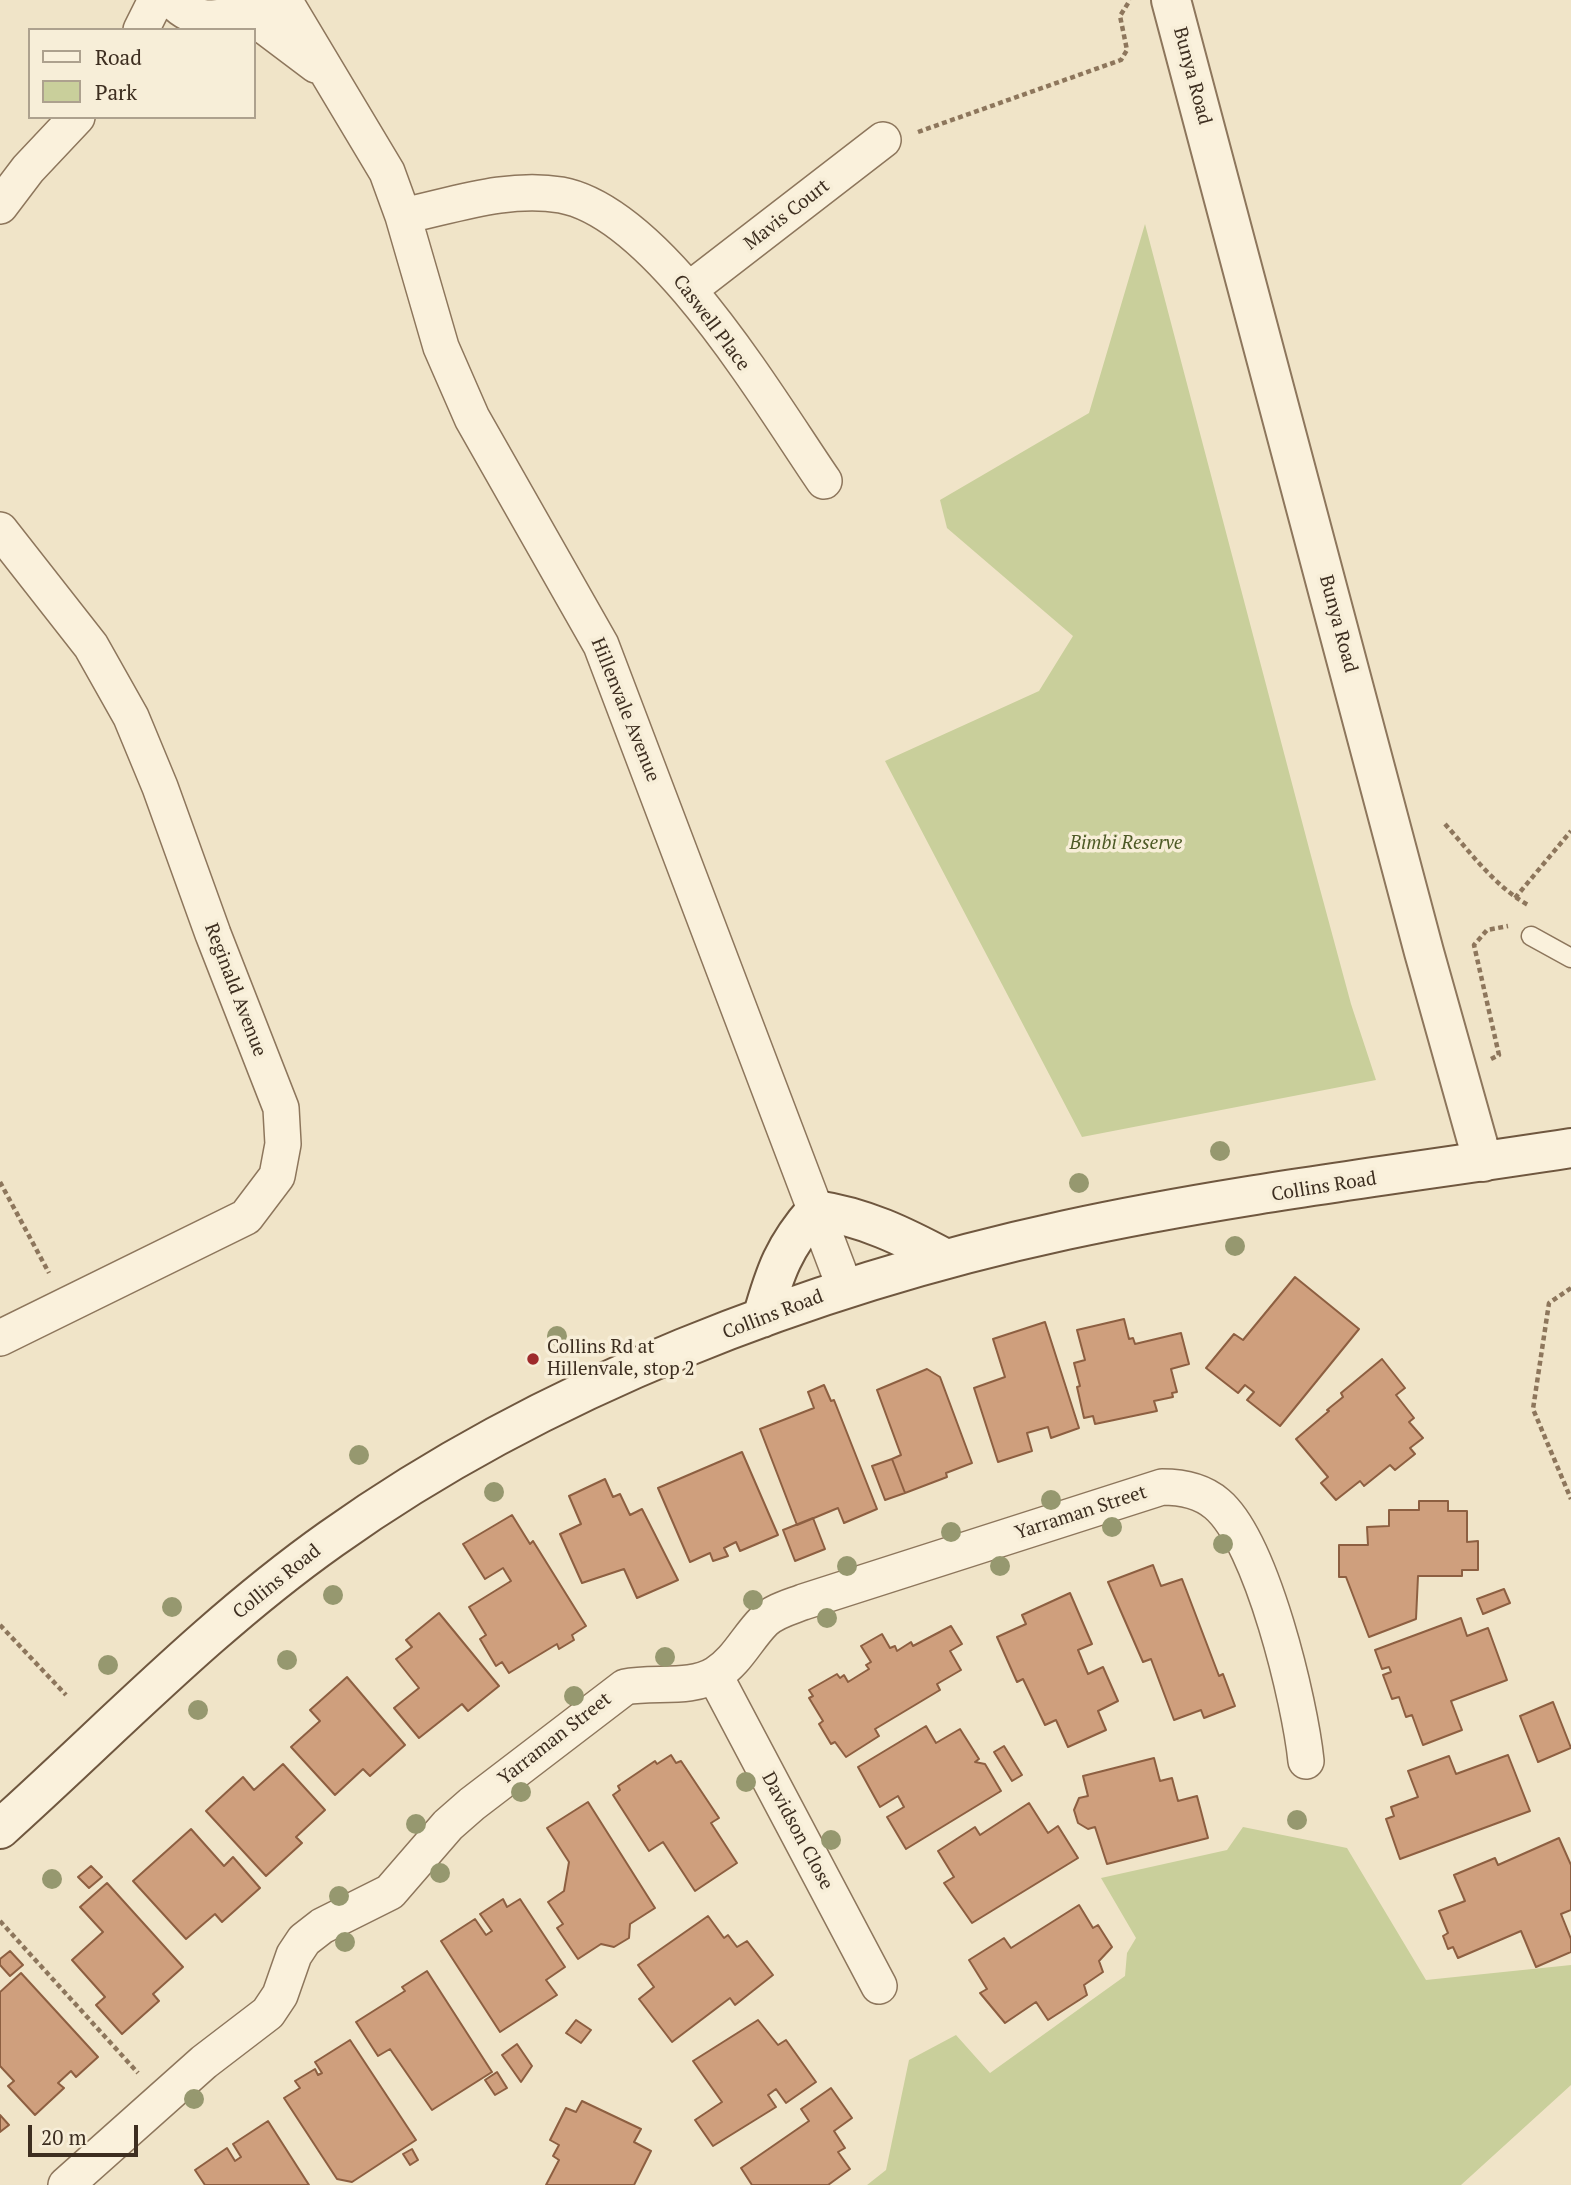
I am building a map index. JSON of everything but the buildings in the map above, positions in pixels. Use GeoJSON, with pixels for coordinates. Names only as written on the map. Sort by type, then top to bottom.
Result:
{"type":"FeatureCollection","features":[{"type":"Feature","properties":{"kind":"main road","name":"Bunya Road"},"geometry":{"type":"LineString","coordinates":[[1171,0],[1423,952],[1483,1162]]}},
{"type":"Feature","properties":{"kind":"main road"},"geometry":{"type":"LineString","coordinates":[[1483,1162],[1571,1148]]}},
{"type":"Feature","properties":{"kind":"main road","name":"Collins Road"},"geometry":{"type":"LineString","coordinates":[[0,1829],[195,1650],[329,1540],[442,1467],[557,1405],[762,1318],[845,1289],[946,1259],[1142,1215],[1483,1162]]}},
{"type":"Feature","properties":{"kind":"main road"},"geometry":{"type":"LineString","coordinates":[[762,1318],[776,1266],[796,1233],[816,1210],[852,1215],[888,1228],[946,1259]]}},
{"type":"Feature","properties":{"kind":"street"},"geometry":{"type":"LineString","coordinates":[[142,28],[156,0]]}},
{"type":"Feature","properties":{"kind":"street"},"geometry":{"type":"LineString","coordinates":[[173,0],[190,14],[194,24],[217,19],[248,5]]}},
{"type":"Feature","properties":{"kind":"street","name":"Hillenvale Avenue"},"geometry":{"type":"LineString","coordinates":[[284,0],[387,172],[404,216],[441,347],[472,418],[601,645],[845,1289]]}},
{"type":"Feature","properties":{"kind":"street","name":"Hillenvale Avenue"},"geometry":{"type":"LineString","coordinates":[[248,5],[330,76]]}},
{"type":"Feature","properties":{"kind":"street"},"geometry":{"type":"LineString","coordinates":[[0,206],[28,169],[75,119]]}},
{"type":"Feature","properties":{"kind":"street","name":"Mavis Court"},"geometry":{"type":"LineString","coordinates":[[690,289],[883,140]]}},
{"type":"Feature","properties":{"kind":"street","name":"Caswell Place"},"geometry":{"type":"LineString","coordinates":[[404,216],[518,192],[563,195],[601,211],[633,233],[690,289],[824,481]]}},
{"type":"Feature","properties":{"kind":"street","name":"Reginald Avenue"},"geometry":{"type":"LineString","coordinates":[[0,530],[91,646],[131,718],[160,787],[213,934],[281,1108],[284,1126],[278,1176],[246,1217],[0,1338]]}},
{"type":"Feature","properties":{"kind":"street","name":"Yarraman Street"},"geometry":{"type":"LineString","coordinates":[[66,2185],[227,2042],[268,2012],[280,1995],[294,1955],[304,1940],[323,1926],[390,1892],[448,1825],[581,1718],[625,1687],[646,1682],[691,1682],[715,1675],[731,1662],[765,1619],[783,1609],[1162,1487],[1177,1487],[1205,1496],[1217,1504],[1238,1528],[1281,1642],[1299,1707],[1306,1761]]}},
{"type":"Feature","properties":{"kind":"street","name":"Davidson Close"},"geometry":{"type":"LineString","coordinates":[[715,1675],[879,1986]]}},
{"type":"Feature","properties":{"kind":"lane"},"geometry":{"type":"LineString","coordinates":[[1531,936],[1571,958]]}},
{"type":"Feature","properties":{"kind":"path"},"geometry":{"type":"LineString","coordinates":[[883,140],[931,128],[1121,60],[1127,50],[1120,16],[1130,0]]}},
{"type":"Feature","properties":{"kind":"path"},"geometry":{"type":"LineString","coordinates":[[1445,824],[1516,898],[1542,912]]}},
{"type":"Feature","properties":{"kind":"path"},"geometry":{"type":"LineString","coordinates":[[1516,898],[1571,831]]}},
{"type":"Feature","properties":{"kind":"path"},"geometry":{"type":"LineString","coordinates":[[1522,915],[1530,906]]}},
{"type":"Feature","properties":{"kind":"path"},"geometry":{"type":"LineString","coordinates":[[1488,1060],[1499,1055],[1474,945],[1487,930],[1515,924]]}},
{"type":"Feature","properties":{"kind":"path"},"geometry":{"type":"LineString","coordinates":[[0,1182],[66,1305]]}},
{"type":"Feature","properties":{"kind":"path"},"geometry":{"type":"LineString","coordinates":[[1571,1288],[1549,1303],[1532,1409],[1571,1499]]}},
{"type":"Feature","properties":{"kind":"path"},"geometry":{"type":"LineString","coordinates":[[0,1625],[66,1695]]}},
{"type":"Feature","properties":{"kind":"path"},"geometry":{"type":"LineString","coordinates":[[0,1921],[162,2099]]}},
{"type":"Feature","properties":{"kind":"green space","name":"Bimbi Reserve"},"geometry":{"type":"Polygon","coordinates":[[[1145,224],[1351,1004],[1376,1080],[1082,1137],[885,761],[1039,691],[1073,636],[947,528],[940,500],[1089,413],[1145,224]]]}},
{"type":"Feature","properties":{"kind":"green space"},"geometry":{"type":"Polygon","coordinates":[[[1243,1827],[1347,1848],[1426,1980],[1571,1965],[1571,2085],[1461,2185],[867,2185],[886,2170],[909,2060],[956,2035],[990,2073],[1125,1976],[1127,1953],[1136,1938],[1101,1878],[1227,1850],[1243,1827]]]}},
{"type":"Feature","properties":{"kind":"place","name":"Collins Rd at Hillenvale, stop 2"},"geometry":{"type":"Point","coordinates":[533,1359]}}]}
